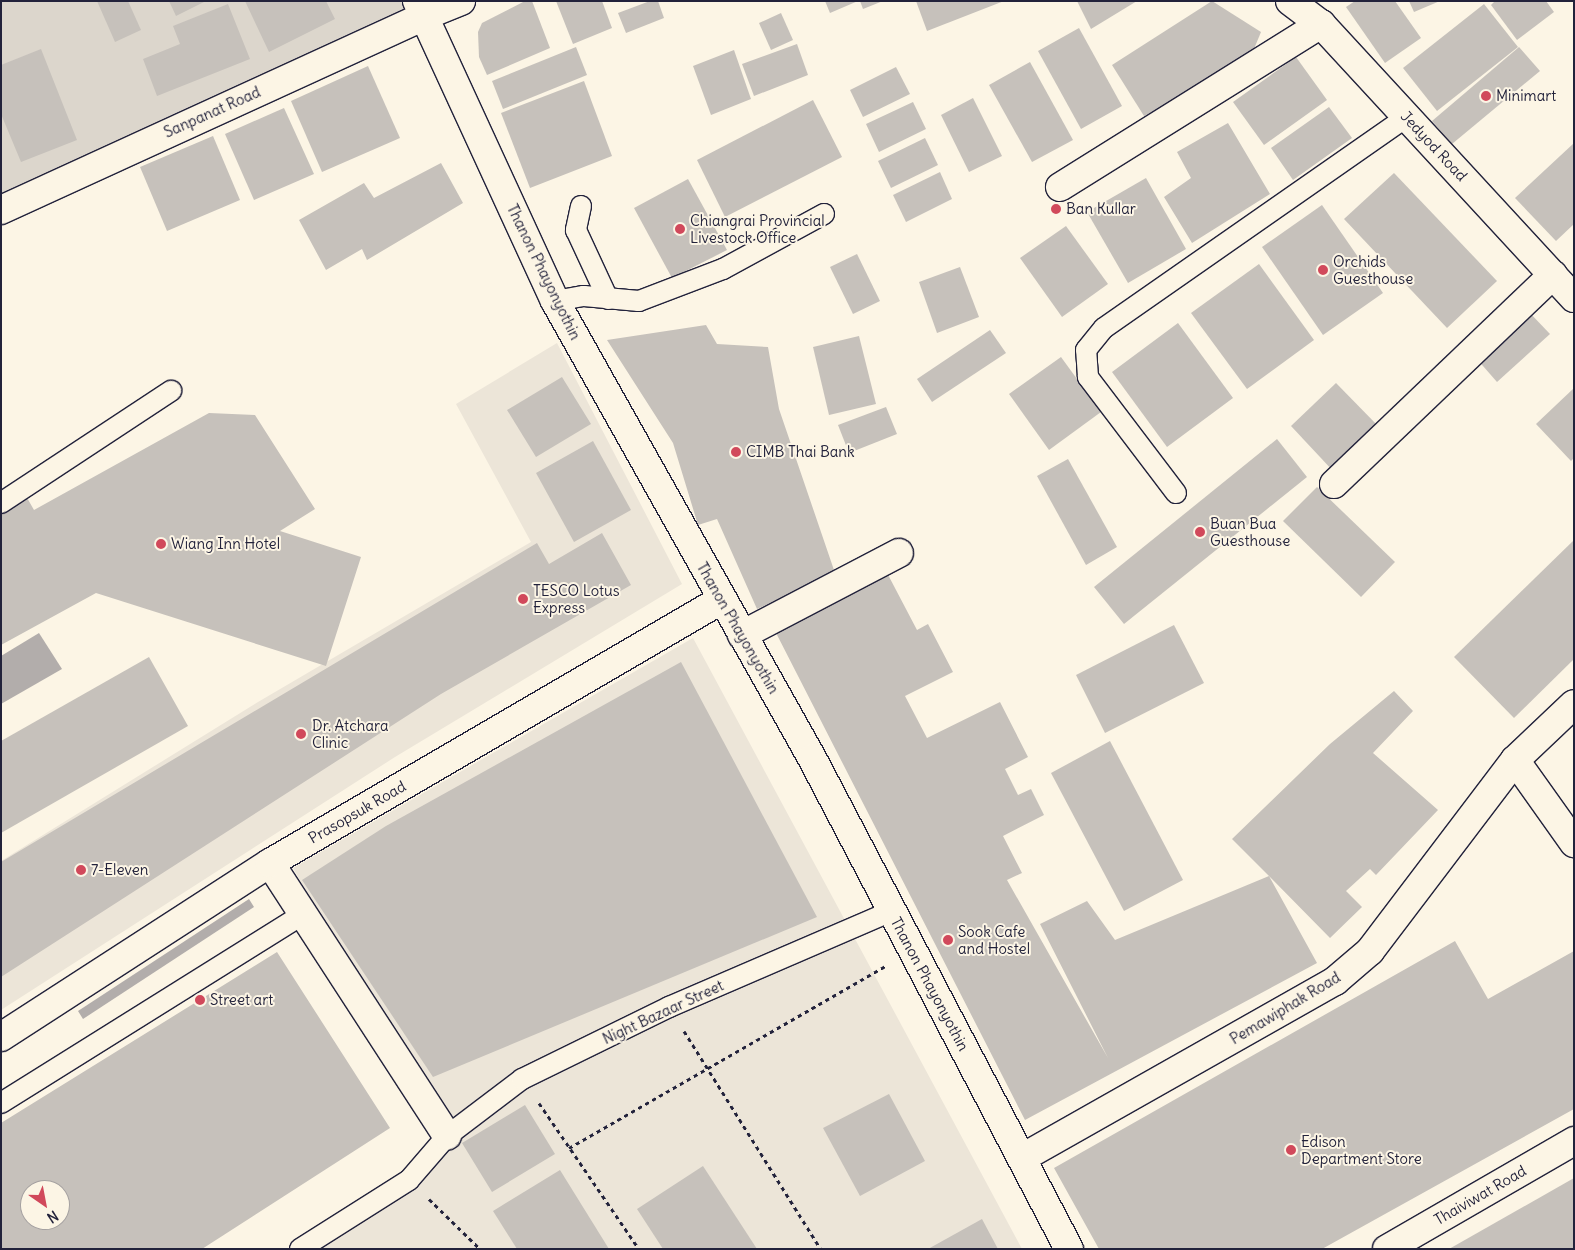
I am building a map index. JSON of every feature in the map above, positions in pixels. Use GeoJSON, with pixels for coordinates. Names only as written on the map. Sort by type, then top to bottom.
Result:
{"type":"FeatureCollection","features":[{"type":"Feature","properties":{"kind":"street","name":"Sanpanat Road"},"geometry":{"type":"LineString","coordinates":[[1,210],[421,9],[460,1]]}},
{"type":"Feature","properties":{"kind":"street","name":"Jedyod Road"},"geometry":{"type":"LineString","coordinates":[[1290,1],[1321,24],[1574,298]]}},
{"type":"Feature","properties":{"kind":"street","name":"Thanon Phayonyothin"},"geometry":{"type":"LineString","coordinates":[[421,9],[555,301],[721,600],[812,758],[1069,1249]]}},
{"type":"Feature","properties":{"kind":"street"},"geometry":{"type":"LineString","coordinates":[[1060,187],[1321,24]]}},
{"type":"Feature","properties":{"kind":"street"},"geometry":{"type":"LineString","coordinates":[[1334,484],[1553,275]]}},
{"type":"Feature","properties":{"kind":"street"},"geometry":{"type":"LineString","coordinates":[[742,635],[899,553]]}},
{"type":"Feature","properties":{"kind":"street","name":"Prasopsuk Road"},"geometry":{"type":"LineString","coordinates":[[1,1037],[270,863],[721,600]]}},
{"type":"Feature","properties":{"kind":"street","name":"Pemawiphak Road"},"geometry":{"type":"LineString","coordinates":[[1022,1158],[1335,981],[1370,951],[1515,760],[1574,704]]}},
{"type":"Feature","properties":{"kind":"street"},"geometry":{"type":"LineString","coordinates":[[1515,760],[1574,843]]}},
{"type":"Feature","properties":{"kind":"street"},"geometry":{"type":"LineString","coordinates":[[270,863],[447,1136]]}},
{"type":"Feature","properties":{"kind":"street","name":"Thaiviwat Road"},"geometry":{"type":"LineString","coordinates":[[1387,1249],[1574,1141]]}},
{"type":"Feature","properties":{"kind":"lane"},"geometry":{"type":"LineString","coordinates":[[1176,493],[1088,377],[1086,350],[1104,328],[1407,117]]}},
{"type":"Feature","properties":{"kind":"lane"},"geometry":{"type":"LineString","coordinates":[[581,206],[576,230],[608,299]]}},
{"type":"Feature","properties":{"kind":"lane"},"geometry":{"type":"LineString","coordinates":[[555,301],[584,296],[639,301],[723,268],[824,214]]}},
{"type":"Feature","properties":{"kind":"lane"},"geometry":{"type":"LineString","coordinates":[[1,503],[171,391]]}},
{"type":"Feature","properties":{"kind":"lane","name":"Night Bazaar Street"},"geometry":{"type":"LineString","coordinates":[[300,1249],[409,1180],[447,1136],[522,1079],[669,1008],[892,911]]}},
{"type":"Feature","properties":{"kind":"lane"},"geometry":{"type":"LineString","coordinates":[[1,1103],[303,914]]}},
{"type":"Feature","properties":{"kind":"path"},"geometry":{"type":"LineString","coordinates":[[569,1148],[706,1067],[913,950]]}},
{"type":"Feature","properties":{"kind":"path"},"geometry":{"type":"LineString","coordinates":[[669,1008],[821,1249]]}},
{"type":"Feature","properties":{"kind":"path"},"geometry":{"type":"LineString","coordinates":[[548,1117],[639,1249]]}},
{"type":"Feature","properties":{"kind":"path"},"geometry":{"type":"LineString","coordinates":[[409,1180],[480,1249]]}},
{"type":"Feature","properties":{"kind":"shaded area"},"geometry":{"type":"Polygon","coordinates":[[[1,1],[417,1],[424,16],[1,223],[1,1]]]}},
{"type":"Feature","properties":{"kind":"shaded area"},"geometry":{"type":"Polygon","coordinates":[[[557,343],[682,584],[395,757],[1,1010],[1,861],[258,702],[531,542],[456,404],[557,343]]]}},
{"type":"Feature","properties":{"kind":"shaded area"},"geometry":{"type":"Polygon","coordinates":[[[39,633],[62,669],[1,704],[1,656],[39,633]]]}},
{"type":"Feature","properties":{"kind":"shaded area"},"geometry":{"type":"Polygon","coordinates":[[[693,638],[1022,1249],[288,1249],[453,1146],[293,868],[693,638]]]}},
{"type":"Feature","properties":{"kind":"shaded area"},"geometry":{"type":"Polygon","coordinates":[[[249,899],[254,907],[83,1019],[78,1011],[249,899]]]}},
{"type":"Feature","properties":{"kind":"building"},"geometry":{"type":"Polygon","coordinates":[[[97,1],[128,1],[141,30],[115,42],[97,1]]]}},
{"type":"Feature","properties":{"kind":"building"},"geometry":{"type":"Polygon","coordinates":[[[169,1],[206,1],[176,16],[169,1]]]}},
{"type":"Feature","properties":{"kind":"building"},"geometry":{"type":"Polygon","coordinates":[[[245,1],[326,1],[335,19],[269,52],[245,1]]]}},
{"type":"Feature","properties":{"kind":"building"},"geometry":{"type":"Polygon","coordinates":[[[525,1],[532,1],[550,48],[487,75],[479,57],[478,32],[482,23],[525,1]]]}},
{"type":"Feature","properties":{"kind":"building"},"geometry":{"type":"Polygon","coordinates":[[[556,1],[602,1],[612,28],[573,44],[556,1]]]}},
{"type":"Feature","properties":{"kind":"building"},"geometry":{"type":"Polygon","coordinates":[[[650,1],[658,1],[664,18],[626,33],[618,13],[650,1]]]}},
{"type":"Feature","properties":{"kind":"building"},"geometry":{"type":"Polygon","coordinates":[[[825,1],[858,1],[830,13],[825,1]]]}},
{"type":"Feature","properties":{"kind":"building"},"geometry":{"type":"Polygon","coordinates":[[[860,1],[883,1],[863,9],[860,1]]]}},
{"type":"Feature","properties":{"kind":"building"},"geometry":{"type":"Polygon","coordinates":[[[916,1],[1004,1],[927,31],[916,1]]]}},
{"type":"Feature","properties":{"kind":"building"},"geometry":{"type":"Polygon","coordinates":[[[1077,1],[1137,1],[1091,29],[1077,1]]]}},
{"type":"Feature","properties":{"kind":"building"},"geometry":{"type":"Polygon","coordinates":[[[1212,1],[1261,32],[1249,61],[1144,116],[1112,65],[1212,1]]]}},
{"type":"Feature","properties":{"kind":"building"},"geometry":{"type":"Polygon","coordinates":[[[1355,1],[1395,1],[1421,38],[1385,63],[1346,7],[1355,1]]]}},
{"type":"Feature","properties":{"kind":"building"},"geometry":{"type":"Polygon","coordinates":[[[1409,1],[1440,1],[1414,12],[1409,1]]]}},
{"type":"Feature","properties":{"kind":"building"},"geometry":{"type":"Polygon","coordinates":[[[1495,1],[1546,1],[1554,12],[1517,40],[1491,5],[1495,1]]]}},
{"type":"Feature","properties":{"kind":"building"},"geometry":{"type":"Polygon","coordinates":[[[228,4],[250,59],[157,96],[143,59],[180,44],[173,26],[228,4]]]}},
{"type":"Feature","properties":{"kind":"building"},"geometry":{"type":"Polygon","coordinates":[[[1484,4],[1518,47],[1437,111],[1403,68],[1484,4]]]}},
{"type":"Feature","properties":{"kind":"building"},"geometry":{"type":"Polygon","coordinates":[[[781,13],[793,40],[771,50],[759,23],[781,13]]]}},
{"type":"Feature","properties":{"kind":"building"},"geometry":{"type":"Polygon","coordinates":[[[1079,28],[1122,106],[1081,129],[1038,51],[1079,28]]]}},
{"type":"Feature","properties":{"kind":"building"},"geometry":{"type":"Polygon","coordinates":[[[797,44],[808,75],[754,96],[742,64],[797,44]]]}},
{"type":"Feature","properties":{"kind":"building"},"geometry":{"type":"Polygon","coordinates":[[[576,47],[587,75],[503,109],[492,81],[576,47]]]}},
{"type":"Feature","properties":{"kind":"building","name":"Minimart"},"geometry":{"type":"Polygon","coordinates":[[[1519,47],[1540,71],[1452,144],[1432,121],[1519,47]]]}},
{"type":"Feature","properties":{"kind":"building"},"geometry":{"type":"Polygon","coordinates":[[[41,49],[77,140],[21,162],[1,114],[1,65],[41,49]]]}},
{"type":"Feature","properties":{"kind":"building"},"geometry":{"type":"Polygon","coordinates":[[[734,50],[751,99],[711,115],[693,66],[734,50]]]}},
{"type":"Feature","properties":{"kind":"building"},"geometry":{"type":"Polygon","coordinates":[[[1296,57],[1327,100],[1264,145],[1233,102],[1296,57]]]}},
{"type":"Feature","properties":{"kind":"building"},"geometry":{"type":"Polygon","coordinates":[[[1030,62],[1073,140],[1032,162],[989,85],[1030,62]]]}},
{"type":"Feature","properties":{"kind":"building"},"geometry":{"type":"Polygon","coordinates":[[[368,66],[400,138],[322,172],[291,101],[368,66]]]}},
{"type":"Feature","properties":{"kind":"building"},"geometry":{"type":"Polygon","coordinates":[[[896,67],[910,94],[863,117],[850,90],[896,67]]]}},
{"type":"Feature","properties":{"kind":"building"},"geometry":{"type":"Polygon","coordinates":[[[584,81],[612,156],[530,188],[501,113],[584,81]]]}},
{"type":"Feature","properties":{"kind":"building"},"geometry":{"type":"Polygon","coordinates":[[[973,98],[1002,156],[969,172],[941,115],[973,98]]]}},
{"type":"Feature","properties":{"kind":"building"},"geometry":{"type":"Polygon","coordinates":[[[813,100],[842,157],[725,217],[697,160],[813,100]]]}},
{"type":"Feature","properties":{"kind":"building"},"geometry":{"type":"Polygon","coordinates":[[[913,102],[926,129],[879,152],[866,124],[913,102]]]}},
{"type":"Feature","properties":{"kind":"building"},"geometry":{"type":"Polygon","coordinates":[[[1329,107],[1352,138],[1293,180],[1271,148],[1329,107]]]}},
{"type":"Feature","properties":{"kind":"building"},"geometry":{"type":"Polygon","coordinates":[[[284,108],[314,174],[254,200],[225,134],[284,108]]]}},
{"type":"Feature","properties":{"kind":"building"},"geometry":{"type":"Polygon","coordinates":[[[1228,123],[1270,194],[1192,243],[1164,197],[1191,178],[1177,152],[1228,123]]]}},
{"type":"Feature","properties":{"kind":"building"},"geometry":{"type":"Polygon","coordinates":[[[213,136],[240,200],[167,231],[140,167],[213,136]]]}},
{"type":"Feature","properties":{"kind":"building"},"geometry":{"type":"Polygon","coordinates":[[[925,138],[938,165],[891,188],[878,161],[925,138]]]}},
{"type":"Feature","properties":{"kind":"building"},"geometry":{"type":"Polygon","coordinates":[[[1574,143],[1574,224],[1556,241],[1515,198],[1574,143]]]}},
{"type":"Feature","properties":{"kind":"building"},"geometry":{"type":"Polygon","coordinates":[[[441,163],[463,203],[367,260],[362,249],[326,270],[299,220],[364,183],[374,198],[441,163]]]}},
{"type":"Feature","properties":{"kind":"building"},"geometry":{"type":"Polygon","coordinates":[[[940,172],[952,199],[906,222],[893,195],[940,172]]]}},
{"type":"Feature","properties":{"kind":"building"},"geometry":{"type":"Polygon","coordinates":[[[1394,173],[1497,281],[1447,328],[1344,219],[1394,173]]]}},
{"type":"Feature","properties":{"kind":"building"},"geometry":{"type":"Polygon","coordinates":[[[1146,178],[1186,249],[1128,283],[1087,212],[1146,178]]]}},
{"type":"Feature","properties":{"kind":"building","name":"Chiangrai Provincial Livestock Office"},"geometry":{"type":"Polygon","coordinates":[[[688,179],[727,250],[672,278],[634,208],[688,179]]]}},
{"type":"Feature","properties":{"kind":"building","name":"Orchids Guesthouse"},"geometry":{"type":"Polygon","coordinates":[[[1322,205],[1383,293],[1323,335],[1262,247],[1322,205]]]}},
{"type":"Feature","properties":{"kind":"building"},"geometry":{"type":"Polygon","coordinates":[[[1066,226],[1108,284],[1062,317],[1020,258],[1066,226]]]}},
{"type":"Feature","properties":{"kind":"building"},"geometry":{"type":"Polygon","coordinates":[[[857,254],[880,301],[853,314],[830,267],[857,254]]]}},
{"type":"Feature","properties":{"kind":"building"},"geometry":{"type":"Polygon","coordinates":[[[1259,264],[1314,340],[1247,389],[1191,313],[1259,264]]]}},
{"type":"Feature","properties":{"kind":"building"},"geometry":{"type":"Polygon","coordinates":[[[960,267],[979,317],[937,333],[919,282],[960,267]]]}},
{"type":"Feature","properties":{"kind":"building"},"geometry":{"type":"Polygon","coordinates":[[[1528,311],[1550,334],[1497,382],[1476,358],[1528,311]]]}},
{"type":"Feature","properties":{"kind":"building"},"geometry":{"type":"Polygon","coordinates":[[[1178,323],[1233,398],[1167,447],[1112,372],[1178,323]]]}},
{"type":"Feature","properties":{"kind":"building"},"geometry":{"type":"Polygon","coordinates":[[[706,325],[717,344],[768,347],[779,409],[835,573],[757,609],[717,519],[698,525],[673,443],[607,340],[706,325]]]}},
{"type":"Feature","properties":{"kind":"building"},"geometry":{"type":"Polygon","coordinates":[[[990,330],[1006,353],[932,402],[917,379],[990,330]]]}},
{"type":"Feature","properties":{"kind":"building"},"geometry":{"type":"Polygon","coordinates":[[[859,336],[876,404],[829,415],[813,347],[859,336]]]}},
{"type":"Feature","properties":{"kind":"building"},"geometry":{"type":"Polygon","coordinates":[[[1061,357],[1101,412],[1049,450],[1009,394],[1061,357]]]}},
{"type":"Feature","properties":{"kind":"building"},"geometry":{"type":"Polygon","coordinates":[[[562,377],[591,424],[536,457],[507,410],[562,377]]]}},
{"type":"Feature","properties":{"kind":"building"},"geometry":{"type":"Polygon","coordinates":[[[1336,383],[1380,428],[1334,472],[1291,426],[1336,383]]]}},
{"type":"Feature","properties":{"kind":"building"},"geometry":{"type":"Polygon","coordinates":[[[1574,388],[1574,458],[1571,461],[1536,424],[1574,388]]]}},
{"type":"Feature","properties":{"kind":"building"},"geometry":{"type":"Polygon","coordinates":[[[886,407],[897,434],[849,453],[838,425],[886,407]]]}},
{"type":"Feature","properties":{"kind":"building","name":"Wiang Inn Hotel"},"geometry":{"type":"Polygon","coordinates":[[[209,413],[255,415],[315,509],[280,531],[361,557],[326,666],[96,593],[1,645],[1,509],[26,496],[34,510],[209,413]]]}},
{"type":"Feature","properties":{"kind":"building","name":"Buan Bua Guesthouse"},"geometry":{"type":"Polygon","coordinates":[[[1277,439],[1307,477],[1124,624],[1094,587],[1277,439]]]}},
{"type":"Feature","properties":{"kind":"building"},"geometry":{"type":"Polygon","coordinates":[[[593,441],[631,510],[574,542],[536,473],[593,441]]]}},
{"type":"Feature","properties":{"kind":"building"},"geometry":{"type":"Polygon","coordinates":[[[1068,459],[1117,547],[1086,565],[1037,476],[1068,459]]]}},
{"type":"Feature","properties":{"kind":"building"},"geometry":{"type":"Polygon","coordinates":[[[1317,487],[1395,562],[1361,597],[1283,521],[1317,487]]]}},
{"type":"Feature","properties":{"kind":"building"},"geometry":{"type":"Polygon","coordinates":[[[602,533],[631,585],[441,694],[1,977],[1,862],[537,543],[549,564],[602,533]]]}},
{"type":"Feature","properties":{"kind":"building"},"geometry":{"type":"Polygon","coordinates":[[[1574,540],[1574,659],[1514,718],[1454,657],[1574,540]]]}},
{"type":"Feature","properties":{"kind":"building"},"geometry":{"type":"Polygon","coordinates":[[[885,569],[917,630],[928,624],[953,672],[905,696],[927,738],[1000,702],[1028,757],[1005,769],[1018,795],[1031,789],[1044,815],[1003,836],[1022,873],[1007,880],[1108,1058],[1040,924],[1087,901],[1115,940],[1269,876],[1317,963],[1025,1120],[774,629],[885,569]]]}},
{"type":"Feature","properties":{"kind":"building"},"geometry":{"type":"Polygon","coordinates":[[[1174,625],[1204,683],[1105,733],[1076,675],[1174,625]]]}},
{"type":"Feature","properties":{"kind":"building"},"geometry":{"type":"Polygon","coordinates":[[[149,657],[188,726],[1,833],[1,741],[149,657]]]}},
{"type":"Feature","properties":{"kind":"building"},"geometry":{"type":"Polygon","coordinates":[[[681,662],[817,917],[433,1077],[302,880],[386,826],[681,662]]]}},
{"type":"Feature","properties":{"kind":"building"},"geometry":{"type":"Polygon","coordinates":[[[1394,691],[1413,711],[1373,753],[1438,810],[1376,875],[1370,869],[1346,891],[1362,907],[1330,938],[1232,839],[1330,744],[1394,691]]]}},
{"type":"Feature","properties":{"kind":"building"},"geometry":{"type":"Polygon","coordinates":[[[1110,741],[1183,880],[1124,911],[1051,773],[1110,741]]]}},
{"type":"Feature","properties":{"kind":"building"},"geometry":{"type":"Polygon","coordinates":[[[1455,941],[1488,999],[1574,951],[1574,1109],[1322,1249],[1099,1249],[1054,1168],[1455,941]]]}},
{"type":"Feature","properties":{"kind":"building"},"geometry":{"type":"Polygon","coordinates":[[[277,952],[390,1128],[202,1249],[1,1249],[1,1123],[277,952]]]}},
{"type":"Feature","properties":{"kind":"building"},"geometry":{"type":"Polygon","coordinates":[[[889,1094],[925,1161],[860,1196],[823,1128],[889,1094]]]}},
{"type":"Feature","properties":{"kind":"building"},"geometry":{"type":"Polygon","coordinates":[[[525,1105],[555,1154],[492,1192],[462,1143],[525,1105]]]}},
{"type":"Feature","properties":{"kind":"building"},"geometry":{"type":"Polygon","coordinates":[[[703,1166],[757,1249],[663,1249],[637,1209],[703,1166]]]}},
{"type":"Feature","properties":{"kind":"building"},"geometry":{"type":"Polygon","coordinates":[[[560,1170],[609,1249],[517,1249],[493,1211],[560,1170]]]}},
{"type":"Feature","properties":{"kind":"building"},"geometry":{"type":"Polygon","coordinates":[[[1574,1178],[1574,1249],[1449,1249],[1574,1178]]]}},
{"type":"Feature","properties":{"kind":"building"},"geometry":{"type":"Polygon","coordinates":[[[982,1219],[998,1249],[928,1249],[982,1219]]]}},
{"type":"Feature","properties":{"kind":"place","name":"Minimart"},"geometry":{"type":"Point","coordinates":[1486,96]}},
{"type":"Feature","properties":{"kind":"place","name":"Ban Kullar"},"geometry":{"type":"Point","coordinates":[1056,209]}},
{"type":"Feature","properties":{"kind":"place","name":"Chiangrai Provincial Livestock Office"},"geometry":{"type":"Point","coordinates":[680,229]}},
{"type":"Feature","properties":{"kind":"place","name":"Orchids Guesthouse"},"geometry":{"type":"Point","coordinates":[1323,270]}},
{"type":"Feature","properties":{"kind":"place","name":"CIMB Thai Bank"},"geometry":{"type":"Point","coordinates":[736,452]}},
{"type":"Feature","properties":{"kind":"place","name":"Buan Bua Guesthouse"},"geometry":{"type":"Point","coordinates":[1200,532]}},
{"type":"Feature","properties":{"kind":"place","name":"Wiang Inn Hotel"},"geometry":{"type":"Point","coordinates":[161,544]}},
{"type":"Feature","properties":{"kind":"place","name":"TESCO Lotus Express"},"geometry":{"type":"Point","coordinates":[523,599]}},
{"type":"Feature","properties":{"kind":"place","name":"Dr. Atchara Clinic"},"geometry":{"type":"Point","coordinates":[301,734]}},
{"type":"Feature","properties":{"kind":"place","name":"7-Eleven"},"geometry":{"type":"Point","coordinates":[81,870]}},
{"type":"Feature","properties":{"kind":"place","name":"Sook Cafe and Hostel"},"geometry":{"type":"Point","coordinates":[948,940]}},
{"type":"Feature","properties":{"kind":"place","name":"Street art"},"geometry":{"type":"Point","coordinates":[200,1000]}},
{"type":"Feature","properties":{"kind":"place","name":"Edison Department Store"},"geometry":{"type":"Point","coordinates":[1291,1150]}}]}
